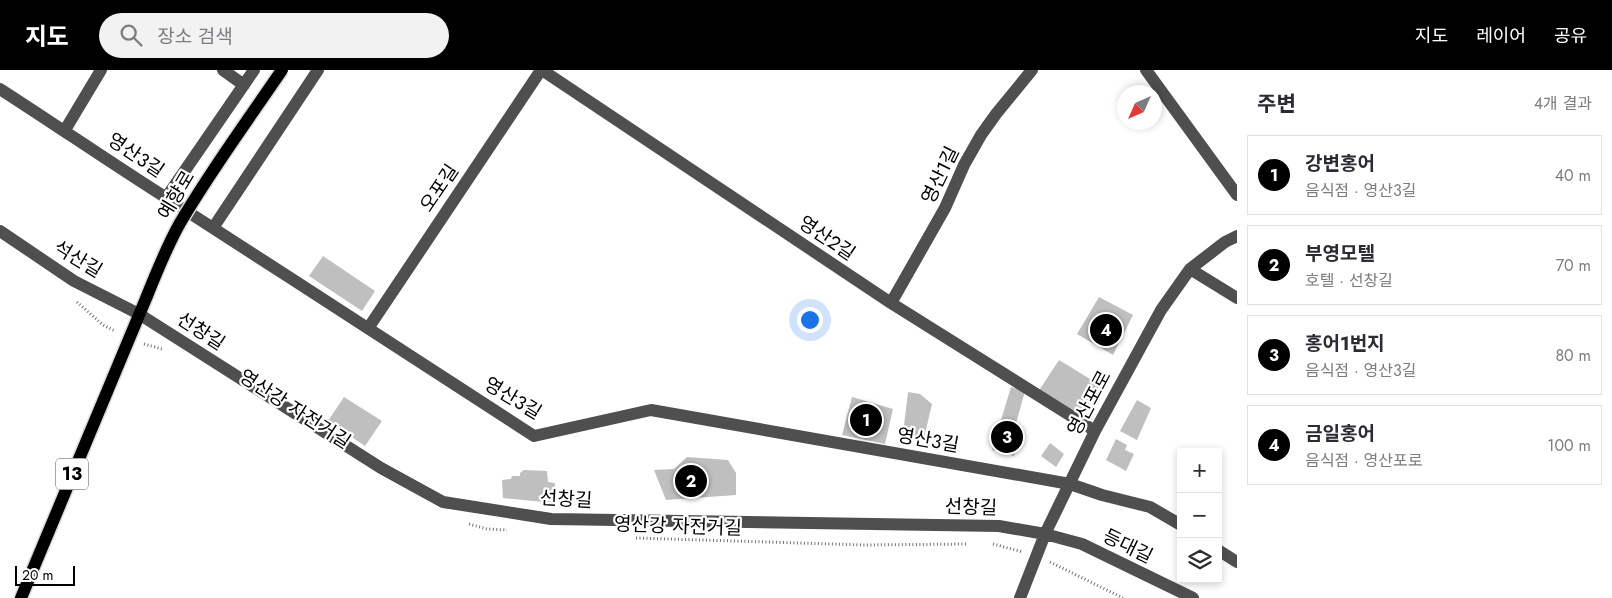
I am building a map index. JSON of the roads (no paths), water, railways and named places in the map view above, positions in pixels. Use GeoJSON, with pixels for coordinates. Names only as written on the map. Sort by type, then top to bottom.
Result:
{"type":"FeatureCollection","features":[{"type":"Feature","properties":{"kind":"main road","name":"예향로"},"geometry":{"type":"LineString","coordinates":[[20,598],[124,351],[128,337],[180,224],[208,178],[282,70]]}},
{"type":"Feature","properties":{"kind":"street"},"geometry":{"type":"LineString","coordinates":[[65,130],[101,70]]}},
{"type":"Feature","properties":{"kind":"street"},"geometry":{"type":"LineString","coordinates":[[223,70],[244,85]]}},
{"type":"Feature","properties":{"kind":"street"},"geometry":{"type":"LineString","coordinates":[[166,198],[254,70]]}},
{"type":"Feature","properties":{"kind":"street"},"geometry":{"type":"LineString","coordinates":[[213,228],[318,70]]}},
{"type":"Feature","properties":{"kind":"street","name":"영산2길"},"geometry":{"type":"LineString","coordinates":[[542,70],[891,303],[1095,431]]}},
{"type":"Feature","properties":{"kind":"street","name":"오포길"},"geometry":{"type":"LineString","coordinates":[[369,327],[542,70]]}},
{"type":"Feature","properties":{"kind":"street","name":"영산1길"},"geometry":{"type":"LineString","coordinates":[[891,303],[945,208],[964,165],[982,134],[1032,70]]}},
{"type":"Feature","properties":{"kind":"street"},"geometry":{"type":"LineString","coordinates":[[1153,73],[1237,195]]}},
{"type":"Feature","properties":{"kind":"street","name":"영산3길"},"geometry":{"type":"LineString","coordinates":[[0,89],[534,436],[651,410],[1070,484],[1102,495],[1150,507],[1177,523]]}},
{"type":"Feature","properties":{"kind":"street","name":"석산길"},"geometry":{"type":"LineString","coordinates":[[0,231],[74,281],[139,314]]}},
{"type":"Feature","properties":{"kind":"street","name":"영산포로"},"geometry":{"type":"LineString","coordinates":[[1020,598],[1046,534],[1095,431],[1161,310],[1190,269],[1225,242],[1237,236]]}},
{"type":"Feature","properties":{"kind":"street"},"geometry":{"type":"LineString","coordinates":[[1190,269],[1237,298]]}},
{"type":"Feature","properties":{"kind":"street","name":"선창길"},"geometry":{"type":"LineString","coordinates":[[139,314],[373,463],[442,502],[551,519],[998,526],[1046,534]]}},
{"type":"Feature","properties":{"kind":"street","name":"등대길"},"geometry":{"type":"LineString","coordinates":[[1046,534],[1082,544],[1193,598]]}},
{"type":"Feature","properties":{"kind":"street"},"geometry":{"type":"LineString","coordinates":[[1222,553],[1237,562]]}},
{"type":"Feature","properties":{"kind":"place","name":"금일홍어"},"geometry":{"type":"Point","coordinates":[1106,330]}},
{"type":"Feature","properties":{"kind":"place","name":"강변홍어"},"geometry":{"type":"Point","coordinates":[866,420]}},
{"type":"Feature","properties":{"kind":"place","name":"홍어1번지"},"geometry":{"type":"Point","coordinates":[1007,437]}},
{"type":"Feature","properties":{"kind":"place","name":"부영모텔"},"geometry":{"type":"Point","coordinates":[691,481]}}]}
